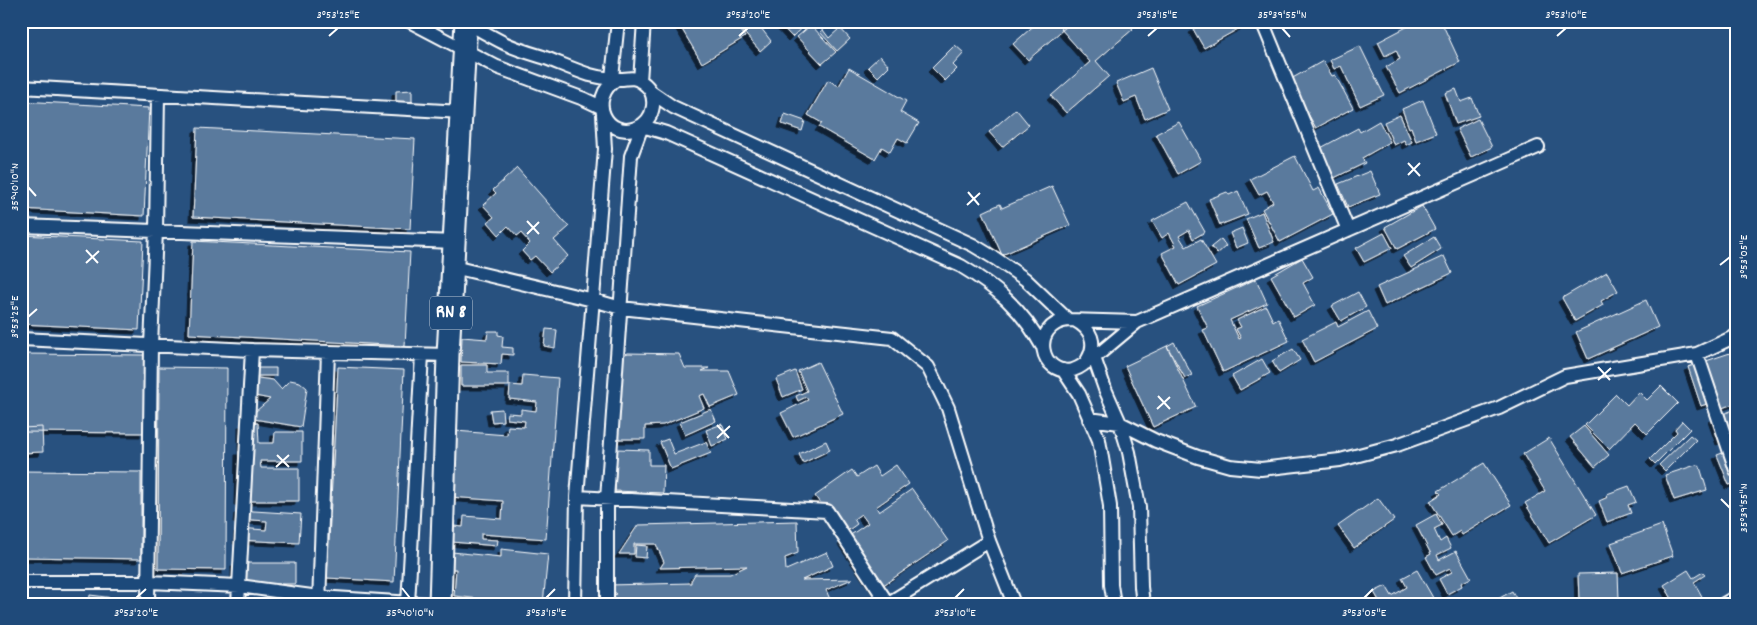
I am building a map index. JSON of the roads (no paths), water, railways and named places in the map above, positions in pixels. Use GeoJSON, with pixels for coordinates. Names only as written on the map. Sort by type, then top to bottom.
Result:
{"type":"FeatureCollection","features":[{"type":"Feature","properties":{"kind":"main road","name":"RN 8"},"geometry":{"type":"LineString","coordinates":[[440,604],[448,355],[466,22]]}},
{"type":"Feature","properties":{"kind":"street"},"geometry":{"type":"LineString","coordinates":[[409,21],[497,67],[584,99],[602,111],[608,121],[615,127],[624,130],[642,126],[666,133],[961,266],[983,279],[1007,298],[1022,314],[1042,346],[1048,362],[1062,370],[1079,368],[1138,322],[1538,147]]}},
{"type":"Feature","properties":{"kind":"street"},"geometry":{"type":"LineString","coordinates":[[575,604],[577,497],[605,149],[601,99],[604,91],[613,80],[618,21]]}},
{"type":"Feature","properties":{"kind":"street"},"geometry":{"type":"LineString","coordinates":[[640,81],[644,21]]}},
{"type":"Feature","properties":{"kind":"street"},"geometry":{"type":"LineString","coordinates":[[1262,21],[1348,230]]}},
{"type":"Feature","properties":{"kind":"street"},"geometry":{"type":"LineString","coordinates":[[466,22],[506,44],[592,75],[613,80],[633,78],[640,81],[651,92],[673,107],[973,245],[1024,279],[1072,320],[1082,325],[1092,337],[1091,358],[1120,423],[1129,452],[1139,507],[1143,604]]}},
{"type":"Feature","properties":{"kind":"street"},"geometry":{"type":"LineString","coordinates":[[21,87],[462,112]]}},
{"type":"Feature","properties":{"kind":"street"},"geometry":{"type":"LineString","coordinates":[[607,604],[607,499],[631,156],[642,126],[653,111],[651,92]]}},
{"type":"Feature","properties":{"kind":"street"},"geometry":{"type":"LineString","coordinates":[[148,604],[151,345],[156,231],[158,95]]}},
{"type":"Feature","properties":{"kind":"street"},"geometry":{"type":"LineString","coordinates":[[21,226],[455,242]]}},
{"type":"Feature","properties":{"kind":"street"},"geometry":{"type":"LineString","coordinates":[[453,267],[621,308],[892,338],[928,367],[948,408],[989,541],[1014,604]]}},
{"type":"Feature","properties":{"kind":"street"},"geometry":{"type":"LineString","coordinates":[[1042,346],[1043,338],[1052,325],[1060,321],[1138,322]]}},
{"type":"Feature","properties":{"kind":"street"},"geometry":{"type":"LineString","coordinates":[[1089,419],[1120,423],[1156,441],[1198,457],[1230,466],[1262,469],[1340,460],[1396,445],[1499,408],[1566,376],[1697,354],[1736,336]]}},
{"type":"Feature","properties":{"kind":"street"},"geometry":{"type":"LineString","coordinates":[[21,339],[252,350],[448,355]]}},
{"type":"Feature","properties":{"kind":"street"},"geometry":{"type":"LineString","coordinates":[[238,604],[252,350]]}},
{"type":"Feature","properties":{"kind":"street"},"geometry":{"type":"LineString","coordinates":[[319,600],[328,352]]}},
{"type":"Feature","properties":{"kind":"street"},"geometry":{"type":"LineString","coordinates":[[1697,354],[1736,470]]}},
{"type":"Feature","properties":{"kind":"street"},"geometry":{"type":"LineString","coordinates":[[408,604],[422,355]]}},
{"type":"Feature","properties":{"kind":"street"},"geometry":{"type":"LineString","coordinates":[[1062,370],[1078,394],[1098,440],[1110,506],[1111,585],[1114,604]]}},
{"type":"Feature","properties":{"kind":"street"},"geometry":{"type":"LineString","coordinates":[[577,497],[826,511],[888,604],[989,541]]}},
{"type":"Feature","properties":{"kind":"street"},"geometry":{"type":"LineString","coordinates":[[21,582],[149,582],[239,586],[319,600],[428,604]]}},
{"type":"Feature","properties":{"kind":"street"},"geometry":{"type":"LineString","coordinates":[[1724,604],[1736,598]]}}]}
